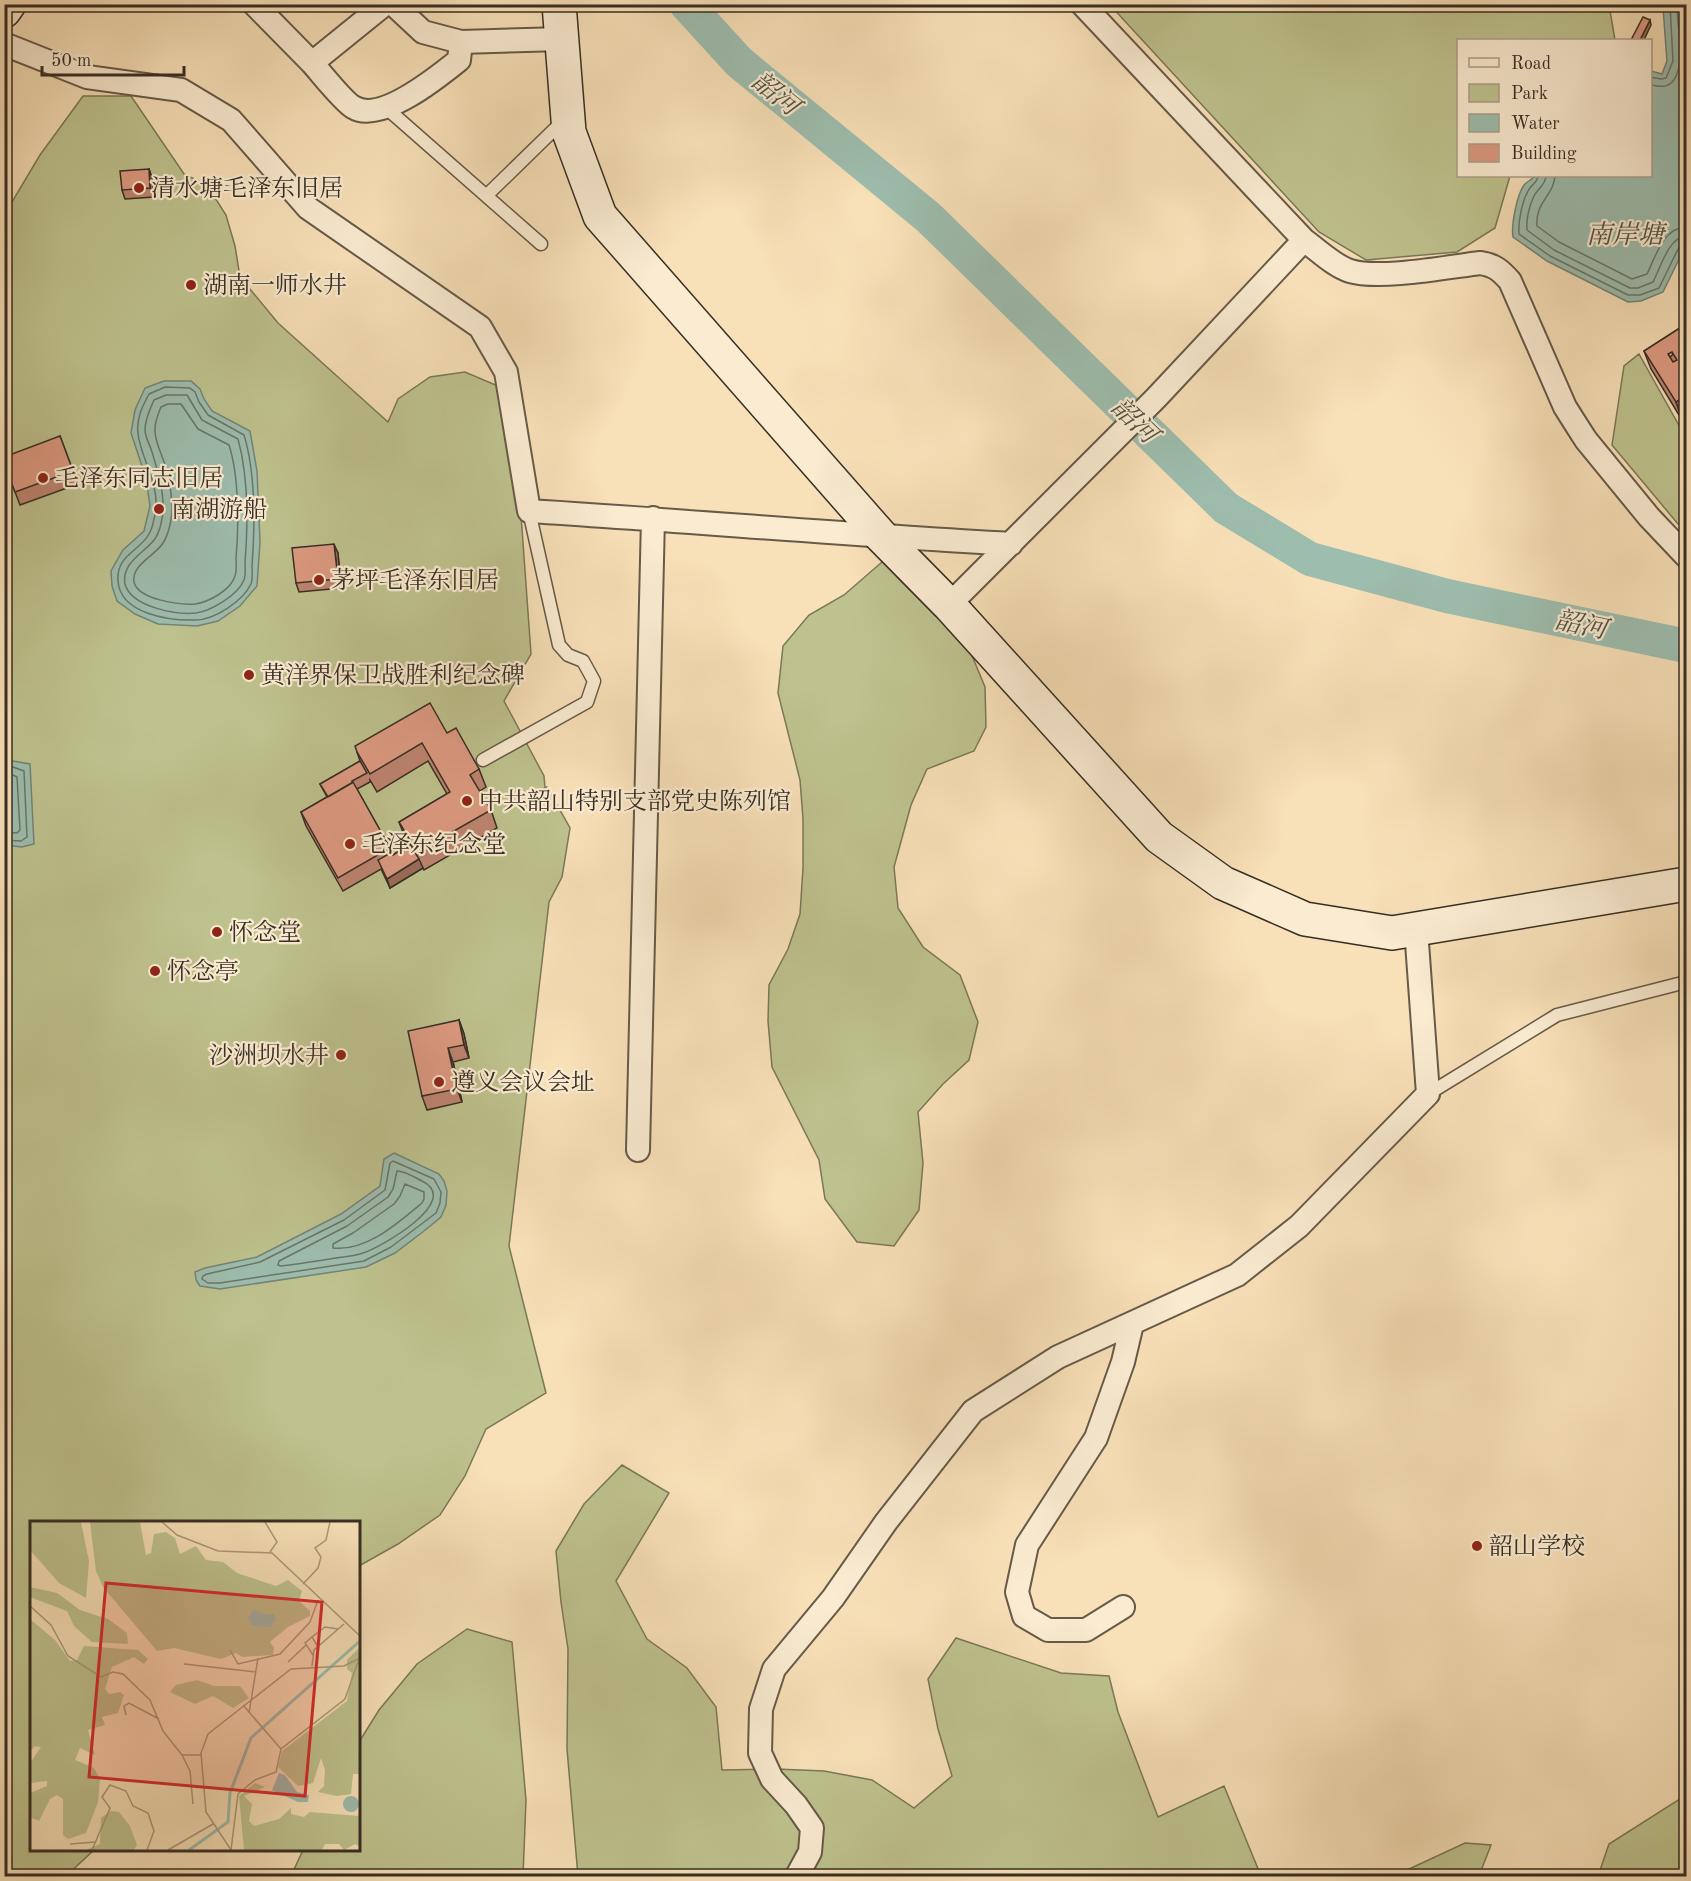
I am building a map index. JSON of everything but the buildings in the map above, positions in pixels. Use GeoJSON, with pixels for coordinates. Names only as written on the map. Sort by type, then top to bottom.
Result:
{"type":"FeatureCollection","features":[{"type":"Feature","properties":{"kind":"main road"},"geometry":{"type":"LineString","coordinates":[[4,11],[9,4]]}},
{"type":"Feature","properties":{"kind":"main road"},"geometry":{"type":"LineString","coordinates":[[559,4],[569,132],[600,216],[882,537],[950,605],[1159,837],[1223,883],[1305,919],[1392,933],[1686,884]]}},
{"type":"Feature","properties":{"kind":"street"},"geometry":{"type":"LineString","coordinates":[[254,4],[353,107],[368,112],[398,101],[434,81],[459,60],[461,42]]}},
{"type":"Feature","properties":{"kind":"street"},"geometry":{"type":"LineString","coordinates":[[312,63],[385,4]]}},
{"type":"Feature","properties":{"kind":"street"},"geometry":{"type":"LineString","coordinates":[[393,4],[423,32],[461,42],[561,39]]}},
{"type":"Feature","properties":{"kind":"street"},"geometry":{"type":"LineString","coordinates":[[1082,4],[1304,240],[1341,267],[1359,273],[1379,274],[1480,263],[1492,265],[1502,272],[1510,282],[1565,407],[1586,440],[1649,517],[1686,556]]}},
{"type":"Feature","properties":{"kind":"street"},"geometry":{"type":"LineString","coordinates":[[4,44],[87,77],[181,90],[231,120],[308,208],[480,327],[506,372],[528,511],[653,518],[882,537],[1011,544]]}},
{"type":"Feature","properties":{"kind":"street"},"geometry":{"type":"LineString","coordinates":[[950,605],[1156,398],[1304,240]]}},
{"type":"Feature","properties":{"kind":"street"},"geometry":{"type":"LineString","coordinates":[[638,1149],[653,518]]}},
{"type":"Feature","properties":{"kind":"street"},"geometry":{"type":"LineString","coordinates":[[797,1876],[810,1852],[812,1828],[796,1805],[772,1779],[760,1753],[761,1709],[774,1669],[833,1598],[886,1522],[974,1411],[1058,1357],[1237,1275],[1299,1226],[1428,1094],[1416,929]]}},
{"type":"Feature","properties":{"kind":"street"},"geometry":{"type":"LineString","coordinates":[[1123,1607],[1086,1630],[1048,1630],[1024,1616],[1017,1592],[1027,1545],[1096,1438],[1123,1362],[1132,1324]]}},
{"type":"Feature","properties":{"kind":"lane"},"geometry":{"type":"LineString","coordinates":[[384,106],[541,244]]}},
{"type":"Feature","properties":{"kind":"lane"},"geometry":{"type":"LineString","coordinates":[[487,195],[567,117]]}},
{"type":"Feature","properties":{"kind":"lane"},"geometry":{"type":"LineString","coordinates":[[483,760],[587,702],[594,681],[583,661],[568,656],[559,645],[528,511]]}},
{"type":"Feature","properties":{"kind":"lane"},"geometry":{"type":"LineString","coordinates":[[1428,1094],[1557,1015],[1686,982]]}},
{"type":"Feature","properties":{"kind":"green space"},"geometry":{"type":"Polygon","coordinates":[[[1110,5],[1609,5],[1615,39],[1457,39],[1457,177],[1510,177],[1495,228],[1457,252],[1366,260],[1319,232],[1110,5]]]}},
{"type":"Feature","properties":{"kind":"green space"},"geometry":{"type":"Polygon","coordinates":[[[83,96],[131,96],[184,174],[207,185],[226,215],[235,246],[240,277],[278,323],[388,422],[398,399],[430,377],[465,372],[498,386],[519,487],[531,654],[504,701],[544,776],[545,788],[547,787],[570,828],[562,877],[549,902],[509,1246],[546,1393],[486,1429],[465,1476],[440,1515],[398,1544],[360,1565],[360,1521],[30,1521],[30,1851],[93,1851],[66,1876],[4,1876],[4,201],[12,202],[40,155],[83,96]]]}},
{"type":"Feature","properties":{"kind":"green space"},"geometry":{"type":"Polygon","coordinates":[[[1639,354],[1686,438],[1686,530],[1678,524],[1612,445],[1624,366],[1639,354]]]}},
{"type":"Feature","properties":{"kind":"green space"},"geometry":{"type":"Polygon","coordinates":[[[882,562],[900,568],[970,651],[985,687],[986,727],[974,751],[927,769],[911,805],[894,867],[898,908],[923,947],[960,975],[978,1022],[969,1060],[918,1112],[923,1163],[919,1210],[894,1246],[857,1242],[825,1199],[819,1160],[772,1067],[768,1021],[769,985],[788,949],[800,914],[803,868],[800,780],[778,693],[783,646],[809,615],[844,595],[882,562]]]}},
{"type":"Feature","properties":{"kind":"green space"},"geometry":{"type":"Polygon","coordinates":[[[622,1465],[669,1493],[616,1581],[647,1639],[687,1668],[716,1707],[722,1770],[824,1771],[872,1780],[914,1808],[952,1776],[938,1729],[928,1679],[956,1638],[1061,1673],[1109,1676],[1118,1712],[1158,1817],[1224,1786],[1261,1876],[578,1876],[567,1749],[568,1649],[556,1551],[584,1504],[622,1465]]]}},
{"type":"Feature","properties":{"kind":"green space"},"geometry":{"type":"Polygon","coordinates":[[[467,1629],[512,1642],[526,1800],[523,1876],[291,1876],[303,1851],[360,1851],[360,1740],[379,1710],[417,1664],[467,1629]]]}},
{"type":"Feature","properties":{"kind":"green space"},"geometry":{"type":"Polygon","coordinates":[[[1686,1795],[1686,1876],[1598,1876],[1609,1844],[1686,1795]]]}},
{"type":"Feature","properties":{"kind":"green space"},"geometry":{"type":"Polygon","coordinates":[[[1465,1843],[1491,1845],[1479,1876],[1394,1876],[1465,1843]]]}},
{"type":"Feature","properties":{"kind":"water","name":"南岸塘"},"geometry":{"type":"Polygon","coordinates":[[[1665,5],[1686,5],[1686,245],[1663,292],[1641,301],[1628,302],[1547,261],[1513,237],[1514,218],[1521,190],[1534,177],[1652,177],[1652,71],[1662,74],[1667,61],[1663,8],[1665,5]]]}},
{"type":"Feature","properties":{"kind":"water"},"geometry":{"type":"Polygon","coordinates":[[[164,381],[191,381],[200,389],[212,411],[250,431],[257,471],[260,542],[257,586],[240,606],[218,621],[197,626],[158,624],[135,614],[117,601],[112,586],[111,571],[123,550],[144,531],[150,506],[146,478],[131,433],[135,410],[145,388],[164,381]]]}},
{"type":"Feature","properties":{"kind":"water"},"geometry":{"type":"Polygon","coordinates":[[[5,762],[30,764],[34,844],[22,847],[5,845],[5,762]]]}},
{"type":"Feature","properties":{"kind":"water"},"geometry":{"type":"Polygon","coordinates":[[[394,1153],[439,1174],[447,1191],[446,1205],[441,1217],[395,1253],[366,1267],[220,1289],[200,1286],[196,1280],[195,1272],[257,1257],[341,1214],[380,1186],[384,1159],[394,1153]]]}},
{"type":"Feature","properties":{"kind":"waterway","name":"韶河"},"geometry":{"type":"LineString","coordinates":[[686,4],[739,62],[928,217],[1226,508],[1310,559],[1447,596],[1686,646]]}},
{"type":"Feature","properties":{"kind":"place","name":"清水塘毛泽东旧居"},"geometry":{"type":"Point","coordinates":[139,188]}},
{"type":"Feature","properties":{"kind":"place","name":"湖南一师水井"},"geometry":{"type":"Point","coordinates":[191,285]}},
{"type":"Feature","properties":{"kind":"place","name":"毛泽东同志旧居"},"geometry":{"type":"Point","coordinates":[43,478]}},
{"type":"Feature","properties":{"kind":"place","name":"南湖游船"},"geometry":{"type":"Point","coordinates":[159,509]}},
{"type":"Feature","properties":{"kind":"place","name":"茅坪毛泽东旧居"},"geometry":{"type":"Point","coordinates":[319,580]}},
{"type":"Feature","properties":{"kind":"place","name":"黄洋界保卫战胜利纪念碑"},"geometry":{"type":"Point","coordinates":[249,675]}},
{"type":"Feature","properties":{"kind":"place","name":"中共韶山特别支部党史陈列馆"},"geometry":{"type":"Point","coordinates":[467,801]}},
{"type":"Feature","properties":{"kind":"place","name":"毛泽东纪念堂"},"geometry":{"type":"Point","coordinates":[350,844]}},
{"type":"Feature","properties":{"kind":"place","name":"怀念堂"},"geometry":{"type":"Point","coordinates":[217,932]}},
{"type":"Feature","properties":{"kind":"place","name":"怀念亭"},"geometry":{"type":"Point","coordinates":[155,971]}},
{"type":"Feature","properties":{"kind":"place","name":"沙洲坝水井"},"geometry":{"type":"Point","coordinates":[341,1055]}},
{"type":"Feature","properties":{"kind":"place","name":"遵义会议会址"},"geometry":{"type":"Point","coordinates":[439,1082]}},
{"type":"Feature","properties":{"kind":"place","name":"韶山学校"},"geometry":{"type":"Point","coordinates":[1477,1546]}}]}
